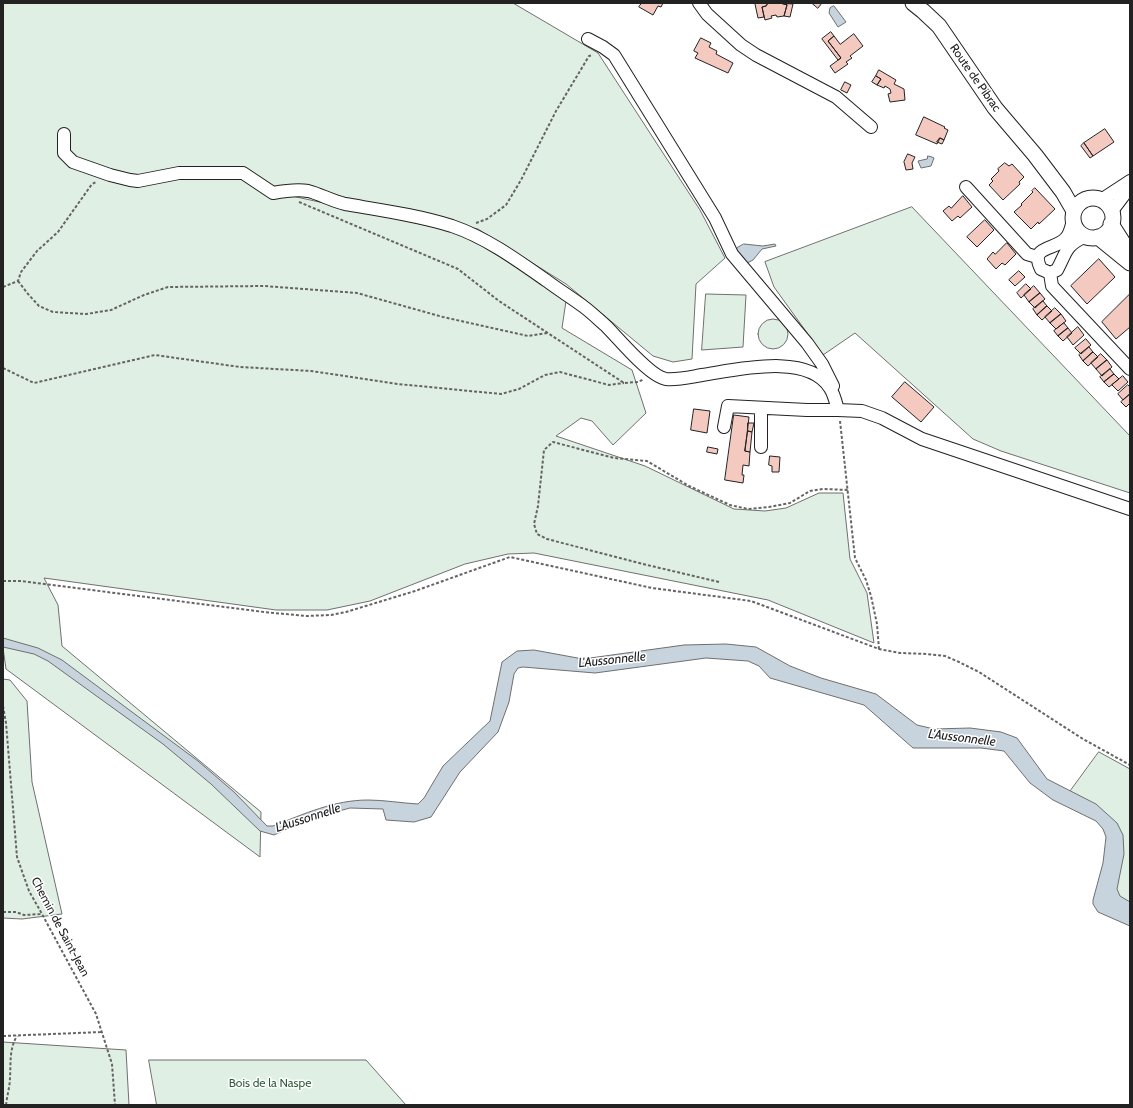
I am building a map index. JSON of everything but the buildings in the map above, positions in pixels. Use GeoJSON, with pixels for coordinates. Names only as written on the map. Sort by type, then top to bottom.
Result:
{"type":"FeatureCollection","features":[{"type":"Feature","properties":{"kind":"main road","name":"Route de Pibrac"},"geometry":{"type":"LineString","coordinates":[[913,3],[924,11],[939,26],[995,108],[1035,155],[1063,192],[1074,216],[1078,230],[1092,237],[1130,263]]}},
{"type":"Feature","properties":{"kind":"main road","name":"Route de Pibrac"},"geometry":{"type":"LineString","coordinates":[[1035,155],[1070,188],[1109,207],[1112,218],[1130,254]]}},
{"type":"Feature","properties":{"kind":"main road"},"geometry":{"type":"LineString","coordinates":[[1074,216],[1082,201],[1094,199]]}},
{"type":"Feature","properties":{"kind":"main road"},"geometry":{"type":"LineString","coordinates":[[1092,237],[1108,230],[1112,218]]}},
{"type":"Feature","properties":{"kind":"street"},"geometry":{"type":"LineString","coordinates":[[699,3],[706,14],[741,45],[836,97],[871,127]]}},
{"type":"Feature","properties":{"kind":"street"},"geometry":{"type":"LineString","coordinates":[[588,39],[614,55],[715,218],[732,254],[775,304],[822,364],[833,384],[838,410]]}},
{"type":"Feature","properties":{"kind":"street"},"geometry":{"type":"LineString","coordinates":[[64,134],[64,153],[73,162],[110,175],[138,181],[179,173],[244,174],[272,193],[298,190],[309,191],[340,203],[424,218],[460,230],[481,238],[515,258],[583,307],[604,325],[654,374],[664,379],[677,380],[746,368],[768,366],[797,368],[810,372],[821,378],[830,388],[838,410]]}},
{"type":"Feature","properties":{"kind":"street"},"geometry":{"type":"LineString","coordinates":[[1094,199],[1130,181]]}},
{"type":"Feature","properties":{"kind":"street"},"geometry":{"type":"LineString","coordinates":[[1112,218],[1130,186]]}},
{"type":"Feature","properties":{"kind":"street"},"geometry":{"type":"LineString","coordinates":[[966,187],[1027,254],[1037,257]]}},
{"type":"Feature","properties":{"kind":"street"},"geometry":{"type":"LineString","coordinates":[[1037,257],[1039,253],[1046,248],[1055,246],[1066,239],[1074,216]]}},
{"type":"Feature","properties":{"kind":"street"},"geometry":{"type":"LineString","coordinates":[[1037,257],[1041,269],[1050,273],[1057,270],[1063,256],[1071,245],[1092,237]]}},
{"type":"Feature","properties":{"kind":"street"},"geometry":{"type":"LineString","coordinates":[[1050,273],[1052,286],[1130,369]]}},
{"type":"Feature","properties":{"kind":"street"},"geometry":{"type":"LineString","coordinates":[[724,427],[728,406],[862,411],[882,418],[922,439],[1130,509]]}},
{"type":"Feature","properties":{"kind":"street"},"geometry":{"type":"LineString","coordinates":[[761,447],[762,408]]}},
{"type":"Feature","properties":{"kind":"path"},"geometry":{"type":"LineString","coordinates":[[460,230],[487,219],[506,204],[521,180],[556,111],[590,56],[596,54]]}},
{"type":"Feature","properties":{"kind":"path"},"geometry":{"type":"LineString","coordinates":[[3,287],[18,281],[21,272],[36,251],[58,232],[92,184],[110,175]]}},
{"type":"Feature","properties":{"kind":"path"},"geometry":{"type":"LineString","coordinates":[[286,191],[299,202],[458,270],[499,302],[624,383]]}},
{"type":"Feature","properties":{"kind":"path"},"geometry":{"type":"LineString","coordinates":[[18,281],[40,306],[53,312],[86,314],[110,310],[144,295],[168,287],[264,286],[357,293],[443,317],[528,336],[548,334]]}},
{"type":"Feature","properties":{"kind":"path"},"geometry":{"type":"LineString","coordinates":[[3,368],[34,383],[155,355],[240,367],[311,371],[398,384],[501,394],[519,389],[545,375],[560,372],[609,385],[638,382],[654,374]]}},
{"type":"Feature","properties":{"kind":"path"},"geometry":{"type":"LineString","coordinates":[[838,410],[849,490],[855,558],[866,580],[871,596],[877,624],[879,649]]}},
{"type":"Feature","properties":{"kind":"path"},"geometry":{"type":"LineString","coordinates":[[719,582],[547,539],[537,534],[534,524],[538,506],[544,450],[553,442],[614,458],[647,461],[690,486],[730,505],[748,509],[790,503],[810,490],[822,488],[849,490]]}},
{"type":"Feature","properties":{"kind":"path"},"geometry":{"type":"LineString","coordinates":[[3,581],[21,581],[264,612],[306,616],[331,615],[346,612],[415,591],[510,557],[652,588],[751,601],[879,649],[900,653],[945,656],[979,672],[1083,739],[1130,765]]}},
{"type":"Feature","properties":{"kind":"path","name":"Chemin de Saint-Jean"},"geometry":{"type":"LineString","coordinates":[[3,706],[6,723],[17,857],[29,891],[96,1014],[112,1064],[114,1105]]}},
{"type":"Feature","properties":{"kind":"path"},"geometry":{"type":"LineString","coordinates":[[3,912],[16,912],[24,915],[42,914]]}},
{"type":"Feature","properties":{"kind":"path"},"geometry":{"type":"LineString","coordinates":[[3,1036],[102,1032]]}},
{"type":"Feature","properties":{"kind":"path"},"geometry":{"type":"LineString","coordinates":[[6,1105],[10,1078],[11,1052],[17,1036]]}},
{"type":"Feature","properties":{"kind":"green space"},"geometry":{"type":"Polygon","coordinates":[[[3,3],[513,3],[598,53],[700,210],[725,258],[696,284],[692,359],[673,362],[653,356],[566,284],[478,229],[356,201],[307,185],[292,196],[475,236],[566,301],[562,328],[632,370],[646,413],[613,445],[592,421],[581,418],[556,436],[645,466],[734,509],[765,511],[786,508],[819,493],[843,493],[850,559],[867,593],[874,643],[768,600],[534,553],[508,554],[465,564],[370,601],[327,610],[276,610],[44,578],[58,605],[62,646],[261,812],[260,857],[6,669],[3,648],[3,3]]]}},
{"type":"Feature","properties":{"kind":"green space"},"geometry":{"type":"Polygon","coordinates":[[[912,207],[1130,436],[1130,493],[1001,451],[973,439],[855,333],[823,355],[774,287],[765,262],[912,207]]]}},
{"type":"Feature","properties":{"kind":"green space"},"geometry":{"type":"Polygon","coordinates":[[[706,294],[746,295],[743,347],[702,350],[706,294]]]}},
{"type":"Feature","properties":{"kind":"green space"},"geometry":{"type":"Polygon","coordinates":[[[773,319],[779,320],[787,328],[787,340],[779,348],[773,349],[767,348],[759,340],[758,334],[759,328],[767,320],[773,319]]]}},
{"type":"Feature","properties":{"kind":"green space"},"geometry":{"type":"Polygon","coordinates":[[[3,679],[10,680],[27,701],[32,782],[62,914],[22,919],[3,918],[3,679]]]}},
{"type":"Feature","properties":{"kind":"green space"},"geometry":{"type":"Polygon","coordinates":[[[1099,752],[1130,769],[1130,907],[1109,888],[1114,837],[1069,793],[1099,752]]]}},
{"type":"Feature","properties":{"kind":"green space"},"geometry":{"type":"Polygon","coordinates":[[[3,1042],[126,1050],[129,1105],[3,1105],[3,1042]]]}},
{"type":"Feature","properties":{"kind":"green space","name":"Bois de la Naspe"},"geometry":{"type":"Polygon","coordinates":[[[149,1060],[366,1060],[406,1105],[157,1105],[149,1060]]]}},
{"type":"Feature","properties":{"kind":"water"},"geometry":{"type":"Polygon","coordinates":[[[834,6],[846,22],[838,27],[829,13],[830,8],[834,6]]]}},
{"type":"Feature","properties":{"kind":"water"},"geometry":{"type":"Polygon","coordinates":[[[928,156],[934,158],[931,166],[921,168],[918,161],[927,159],[928,156]]]}},
{"type":"Feature","properties":{"kind":"water"},"geometry":{"type":"Polygon","coordinates":[[[744,244],[763,246],[775,244],[776,246],[762,249],[753,260],[747,263],[735,255],[737,248],[744,244]]]}},
{"type":"Feature","properties":{"kind":"water","name":"L'Aussonnelle"},"geometry":{"type":"Polygon","coordinates":[[[3,638],[38,648],[62,660],[198,761],[234,792],[267,826],[273,826],[319,808],[343,802],[374,800],[418,804],[424,798],[443,766],[490,721],[502,662],[517,651],[534,650],[583,659],[684,645],[726,644],[756,647],[790,666],[821,678],[876,694],[917,725],[934,729],[970,728],[1001,732],[1017,738],[1047,779],[1096,804],[1117,823],[1123,835],[1124,854],[1117,889],[1120,896],[1130,902],[1130,926],[1098,912],[1093,904],[1103,863],[1106,837],[1103,829],[1096,821],[1053,800],[1030,783],[1004,751],[981,748],[913,748],[864,705],[770,678],[759,666],[748,661],[706,658],[595,673],[523,667],[518,668],[514,674],[509,702],[498,732],[460,772],[431,817],[414,822],[386,820],[383,809],[350,808],[306,820],[274,835],[260,831],[211,784],[163,744],[48,661],[34,654],[3,647],[3,638]]]}}]}
